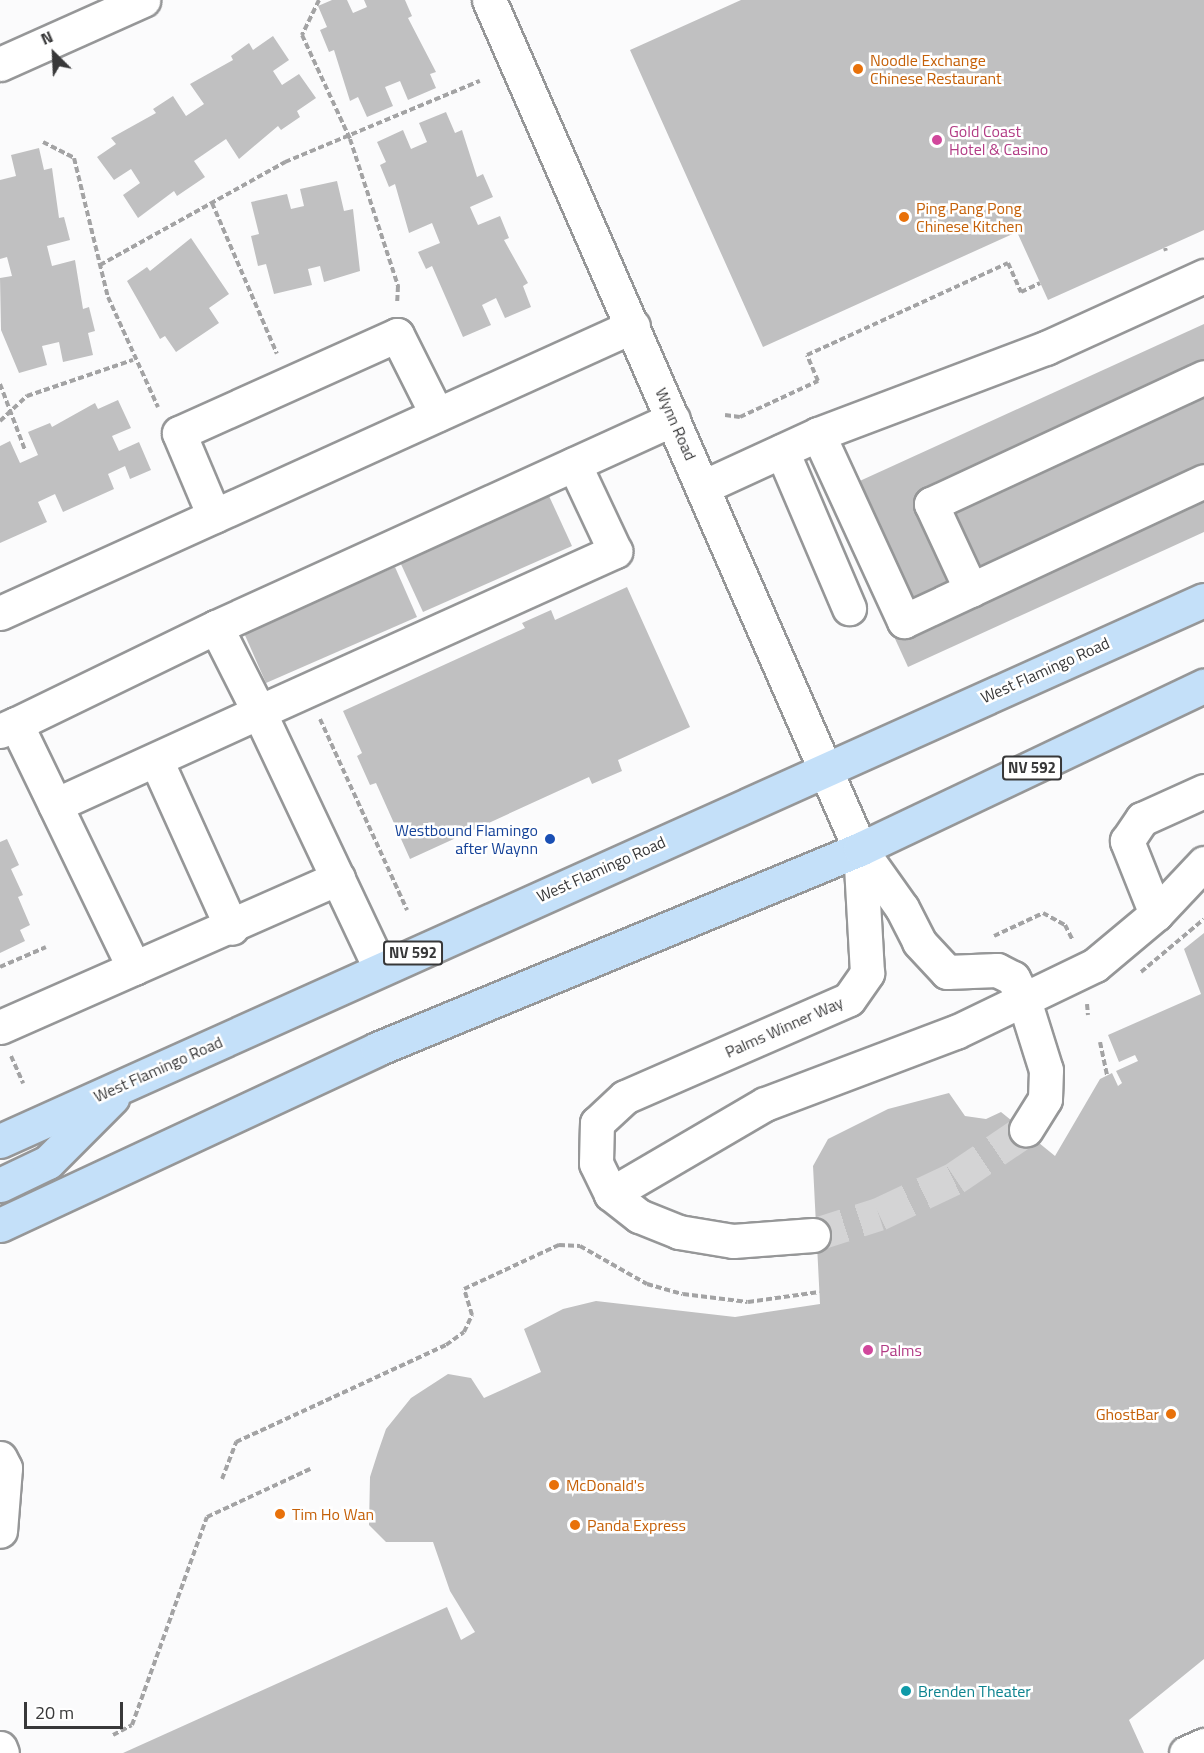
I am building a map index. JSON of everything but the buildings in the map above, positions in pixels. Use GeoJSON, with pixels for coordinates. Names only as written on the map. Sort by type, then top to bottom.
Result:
{"type":"FeatureCollection","features":[{"type":"Feature","properties":{"kind":"main road","name":"West Flamingo Road"},"geometry":{"type":"LineString","coordinates":[[0,1141],[380,968],[1204,600]]}},
{"type":"Feature","properties":{"kind":"main road","name":"NV 592"},"geometry":{"type":"LineString","coordinates":[[0,1225],[377,1049],[860,849],[1204,686]]}},
{"type":"Feature","properties":{"kind":"main road"},"geometry":{"type":"LineString","coordinates":[[0,1185],[48,1162],[126,1084]]}},
{"type":"Feature","properties":{"kind":"street"},"geometry":{"type":"LineString","coordinates":[[0,64],[143,0]]}},
{"type":"Feature","properties":{"kind":"street","name":"Wynn Road"},"geometry":{"type":"LineString","coordinates":[[489,0],[860,849]]}},
{"type":"Feature","properties":{"kind":"street"},"geometry":{"type":"LineString","coordinates":[[703,487],[818,434],[1046,348],[1204,276]]}},
{"type":"Feature","properties":{"kind":"street"},"geometry":{"type":"LineString","coordinates":[[0,614],[633,326]]}},
{"type":"Feature","properties":{"kind":"street"},"geometry":{"type":"LineString","coordinates":[[214,516],[179,434],[396,335],[437,415]]}},
{"type":"Feature","properties":{"kind":"street"},"geometry":{"type":"LineString","coordinates":[[971,590],[931,504],[1204,377]]}},
{"type":"Feature","properties":{"kind":"street"},"geometry":{"type":"LineString","coordinates":[[134,968],[55,805],[8,728],[216,627],[673,419]]}},
{"type":"Feature","properties":{"kind":"street"},"geometry":{"type":"LineString","coordinates":[[818,434],[904,621],[1204,481]]}},
{"type":"Feature","properties":{"kind":"street"},"geometry":{"type":"LineString","coordinates":[[782,451],[849,608]]}},
{"type":"Feature","properties":{"kind":"street"},"geometry":{"type":"LineString","coordinates":[[55,805],[615,551],[574,464]]}},
{"type":"Feature","properties":{"kind":"street"},"geometry":{"type":"LineString","coordinates":[[216,627],[259,712],[380,968]]}},
{"type":"Feature","properties":{"kind":"street"},"geometry":{"type":"LineString","coordinates":[[156,760],[232,928]]}},
{"type":"Feature","properties":{"kind":"street"},"geometry":{"type":"LineString","coordinates":[[1156,914],[1127,841],[1142,819],[1204,791]]}},
{"type":"Feature","properties":{"kind":"street"},"geometry":{"type":"LineString","coordinates":[[860,849],[903,908],[919,942],[947,972],[997,970],[1013,978],[1024,1000],[1046,1070],[1045,1099],[1026,1130]]}},
{"type":"Feature","properties":{"kind":"street","name":"Palms Winner Way"},"geometry":{"type":"LineString","coordinates":[[813,1235],[733,1241],[679,1232],[639,1216],[611,1194],[596,1163],[597,1123],[625,1097],[849,999],[867,973],[860,849]]}},
{"type":"Feature","properties":{"kind":"street"},"geometry":{"type":"LineString","coordinates":[[611,1194],[765,1104],[1024,1000],[1095,965],[1156,914],[1204,863]]}},
{"type":"Feature","properties":{"kind":"street"},"geometry":{"type":"LineString","coordinates":[[5,1040],[134,968],[232,928],[338,878]]}},
{"type":"Feature","properties":{"kind":"street"},"geometry":{"type":"LineString","coordinates":[[0,1458],[4,1468],[0,1531]]}},
{"type":"Feature","properties":{"kind":"street"},"geometry":{"type":"LineString","coordinates":[[1186,1753],[1204,1745]]}},
{"type":"Feature","properties":{"kind":"street"},"geometry":{"type":"LineString","coordinates":[[0,1748],[2,1753]]}},
{"type":"Feature","properties":{"kind":"path"},"geometry":{"type":"LineString","coordinates":[[319,0],[302,35],[350,139],[398,286],[396,335]]}},
{"type":"Feature","properties":{"kind":"path"},"geometry":{"type":"LineString","coordinates":[[100,265],[285,162],[350,139],[480,81]]}},
{"type":"Feature","properties":{"kind":"path"},"geometry":{"type":"LineString","coordinates":[[43,142],[74,158],[100,265],[133,360],[150,397],[179,434]]}},
{"type":"Feature","properties":{"kind":"path"},"geometry":{"type":"LineString","coordinates":[[212,203],[291,383]]}},
{"type":"Feature","properties":{"kind":"path"},"geometry":{"type":"LineString","coordinates":[[725,415],[740,417],[818,381],[807,355],[1008,263],[1021,292],[1040,283]]}},
{"type":"Feature","properties":{"kind":"path"},"geometry":{"type":"LineString","coordinates":[[0,421],[27,396],[133,360]]}},
{"type":"Feature","properties":{"kind":"path"},"geometry":{"type":"LineString","coordinates":[[0,384],[8,414],[24,450]]}},
{"type":"Feature","properties":{"kind":"path"},"geometry":{"type":"LineString","coordinates":[[316,711],[407,910]]}},
{"type":"Feature","properties":{"kind":"path"},"geometry":{"type":"LineString","coordinates":[[985,940],[1043,913],[1065,925],[1073,942]]}},
{"type":"Feature","properties":{"kind":"path"},"geometry":{"type":"LineString","coordinates":[[0,968],[46,947]]}},
{"type":"Feature","properties":{"kind":"path"},"geometry":{"type":"LineString","coordinates":[[5,1040],[23,1083]]}},
{"type":"Feature","properties":{"kind":"path"},"geometry":{"type":"LineString","coordinates":[[1100,1042],[1107,1076]]}},
{"type":"Feature","properties":{"kind":"path"},"geometry":{"type":"LineString","coordinates":[[222,1479],[236,1443],[446,1345],[464,1332],[472,1315],[464,1289],[559,1245],[580,1246],[647,1284],[683,1294],[748,1302],[819,1292]]}},
{"type":"Feature","properties":{"kind":"path"},"geometry":{"type":"LineString","coordinates":[[113,1735],[132,1725],[207,1517],[310,1469]]}},
{"type":"Feature","properties":{"kind":"tunnel"},"geometry":{"type":"LineString","coordinates":[[813,1235],[879,1214],[955,1178],[1026,1130]]}},
{"type":"Feature","properties":{"kind":"place","name":"Noodle Exchange Chinese Restaurant"},"geometry":{"type":"Point","coordinates":[858,69]}},
{"type":"Feature","properties":{"kind":"place","name":"Gold Coast Hotel & Casino"},"geometry":{"type":"Point","coordinates":[937,140]}},
{"type":"Feature","properties":{"kind":"place","name":"Ping Pang Pong Chinese Kitchen"},"geometry":{"type":"Point","coordinates":[904,217]}},
{"type":"Feature","properties":{"kind":"place","name":"Westbound Flamingo after Waynn"},"geometry":{"type":"Point","coordinates":[550,839]}},
{"type":"Feature","properties":{"kind":"place","name":"Palms"},"geometry":{"type":"Point","coordinates":[868,1350]}},
{"type":"Feature","properties":{"kind":"place","name":"GhostBar"},"geometry":{"type":"Point","coordinates":[1171,1414]}},
{"type":"Feature","properties":{"kind":"place","name":"McDonald's"},"geometry":{"type":"Point","coordinates":[554,1485]}},
{"type":"Feature","properties":{"kind":"place","name":"Tim Ho Wan"},"geometry":{"type":"Point","coordinates":[280,1514]}},
{"type":"Feature","properties":{"kind":"place","name":"Panda Express"},"geometry":{"type":"Point","coordinates":[575,1525]}},
{"type":"Feature","properties":{"kind":"place","name":"Brenden Theater"},"geometry":{"type":"Point","coordinates":[906,1691]}}]}
